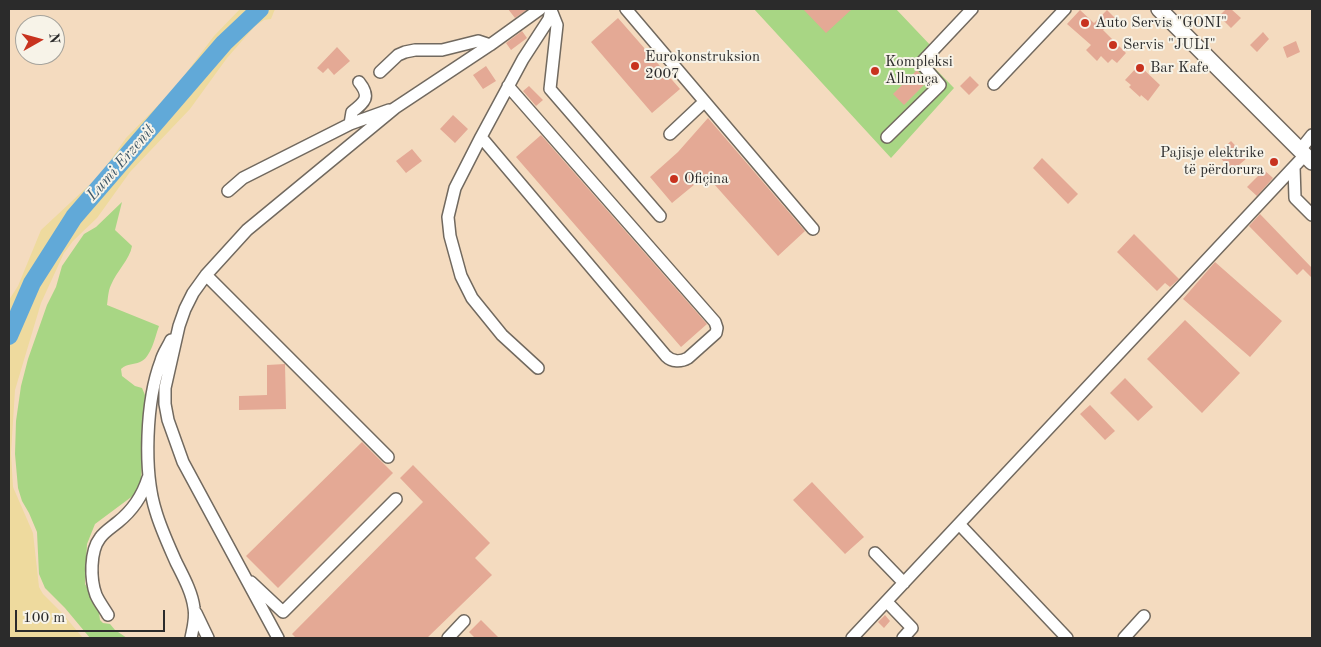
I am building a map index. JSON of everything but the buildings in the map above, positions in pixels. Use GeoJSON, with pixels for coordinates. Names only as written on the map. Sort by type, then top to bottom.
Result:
{"type":"FeatureCollection","features":[{"type":"Feature","properties":{"kind":"main road"},"geometry":{"type":"LineString","coordinates":[[1159,9],[1306,156]]}},
{"type":"Feature","properties":{"kind":"street"},"geometry":{"type":"LineString","coordinates":[[208,638],[156,512],[148,477],[150,420],[155,380],[161,359],[179,326],[193,293],[206,275],[247,230],[395,108],[547,9]]}},
{"type":"Feature","properties":{"kind":"street"},"geometry":{"type":"LineString","coordinates":[[538,368],[502,335],[472,298],[462,276],[450,236],[448,217],[455,188],[508,86],[548,19],[547,9]]}},
{"type":"Feature","properties":{"kind":"street"},"geometry":{"type":"LineString","coordinates":[[547,9],[557,25],[550,89],[660,216]]}},
{"type":"Feature","properties":{"kind":"street"},"geometry":{"type":"LineString","coordinates":[[626,9],[813,229]]}},
{"type":"Feature","properties":{"kind":"street"},"geometry":{"type":"LineString","coordinates":[[887,137],[940,85],[921,63],[972,9]]}},
{"type":"Feature","properties":{"kind":"street"},"geometry":{"type":"LineString","coordinates":[[994,84],[1065,9]]}},
{"type":"Feature","properties":{"kind":"street"},"geometry":{"type":"LineString","coordinates":[[380,72],[398,55],[405,52],[442,50],[478,41],[490,45]]}},
{"type":"Feature","properties":{"kind":"street"},"geometry":{"type":"LineString","coordinates":[[350,124],[352,112],[365,99],[365,90],[359,82]]}},
{"type":"Feature","properties":{"kind":"street"},"geometry":{"type":"LineString","coordinates":[[481,137],[669,359],[683,361],[712,338],[717,328],[712,317],[508,86]]}},
{"type":"Feature","properties":{"kind":"street"},"geometry":{"type":"LineString","coordinates":[[670,134],[704,102]]}},
{"type":"Feature","properties":{"kind":"street"},"geometry":{"type":"LineString","coordinates":[[228,190],[242,178],[350,124],[395,108]]}},
{"type":"Feature","properties":{"kind":"street"},"geometry":{"type":"LineString","coordinates":[[852,638],[1306,156],[1312,135]]}},
{"type":"Feature","properties":{"kind":"street"},"geometry":{"type":"LineString","coordinates":[[1294,167],[1295,198],[1312,215]]}},
{"type":"Feature","properties":{"kind":"street"},"geometry":{"type":"LineString","coordinates":[[206,275],[388,457]]}},
{"type":"Feature","properties":{"kind":"street"},"geometry":{"type":"LineString","coordinates":[[179,326],[165,388],[168,420],[183,462],[278,638]]}},
{"type":"Feature","properties":{"kind":"street"},"geometry":{"type":"LineString","coordinates":[[108,615],[96,594],[92,580],[95,548],[100,538],[138,503],[148,477]]}},
{"type":"Feature","properties":{"kind":"street"},"geometry":{"type":"LineString","coordinates":[[244,576],[283,612],[396,499]]}},
{"type":"Feature","properties":{"kind":"street"},"geometry":{"type":"LineString","coordinates":[[960,525],[1067,638]]}},
{"type":"Feature","properties":{"kind":"street"},"geometry":{"type":"LineString","coordinates":[[875,553],[904,584]]}},
{"type":"Feature","properties":{"kind":"street"},"geometry":{"type":"LineString","coordinates":[[887,602],[912,628],[902,638]]}},
{"type":"Feature","properties":{"kind":"street"},"geometry":{"type":"LineString","coordinates":[[191,638],[195,622],[194,608]]}},
{"type":"Feature","properties":{"kind":"street"},"geometry":{"type":"LineString","coordinates":[[1124,638],[1144,616]]}},
{"type":"Feature","properties":{"kind":"street"},"geometry":{"type":"LineString","coordinates":[[448,638],[464,621]]}},
{"type":"Feature","properties":{"kind":"green space","name":"Kompleksi Allmuça"},"geometry":{"type":"Polygon","coordinates":[[[754,9],[896,9],[932,47],[923,56],[954,88],[891,158],[754,9]]]}},
{"type":"Feature","properties":{"kind":"green space"},"geometry":{"type":"Polygon","coordinates":[[[122,202],[115,230],[132,246],[129,256],[110,287],[107,305],[159,326],[152,347],[144,360],[121,369],[122,376],[135,386],[142,388],[145,395],[141,482],[134,495],[95,524],[87,544],[85,584],[98,605],[100,620],[103,623],[110,624],[127,638],[90,638],[45,588],[39,574],[37,532],[18,488],[15,454],[16,421],[21,386],[28,359],[47,305],[56,287],[62,266],[84,234],[96,227],[122,202]]]}},
{"type":"Feature","properties":{"kind":"sand"},"geometry":{"type":"Polygon","coordinates":[[[240,9],[275,9],[271,19],[264,20],[255,26],[227,58],[190,109],[130,172],[97,218],[73,241],[64,253],[41,303],[15,390],[11,453],[13,487],[33,533],[39,587],[43,594],[83,638],[9,638],[9,300],[18,286],[41,230],[100,175],[126,138],[174,89],[214,36],[240,9]]]}},
{"type":"Feature","properties":{"kind":"waterway","name":"Lumi Erzenit"},"geometry":{"type":"LineString","coordinates":[[9,336],[32,283],[74,217],[224,43],[260,9]]}},
{"type":"Feature","properties":{"kind":"place","name":"Auto Servis \"GONI\""},"geometry":{"type":"Point","coordinates":[1085,23]}},
{"type":"Feature","properties":{"kind":"place","name":"Servis \"JULI\""},"geometry":{"type":"Point","coordinates":[1113,45]}},
{"type":"Feature","properties":{"kind":"place","name":"Eurokonstruksion 2007"},"geometry":{"type":"Point","coordinates":[635,66]}},
{"type":"Feature","properties":{"kind":"place","name":"Bar Kafe"},"geometry":{"type":"Point","coordinates":[1140,68]}},
{"type":"Feature","properties":{"kind":"place","name":"Kompleksi Allmuça"},"geometry":{"type":"Point","coordinates":[875,71]}},
{"type":"Feature","properties":{"kind":"place","name":"Pajisje elektrike të përdorura"},"geometry":{"type":"Point","coordinates":[1274,162]}},
{"type":"Feature","properties":{"kind":"place","name":"Ofiçina"},"geometry":{"type":"Point","coordinates":[674,179]}}]}
